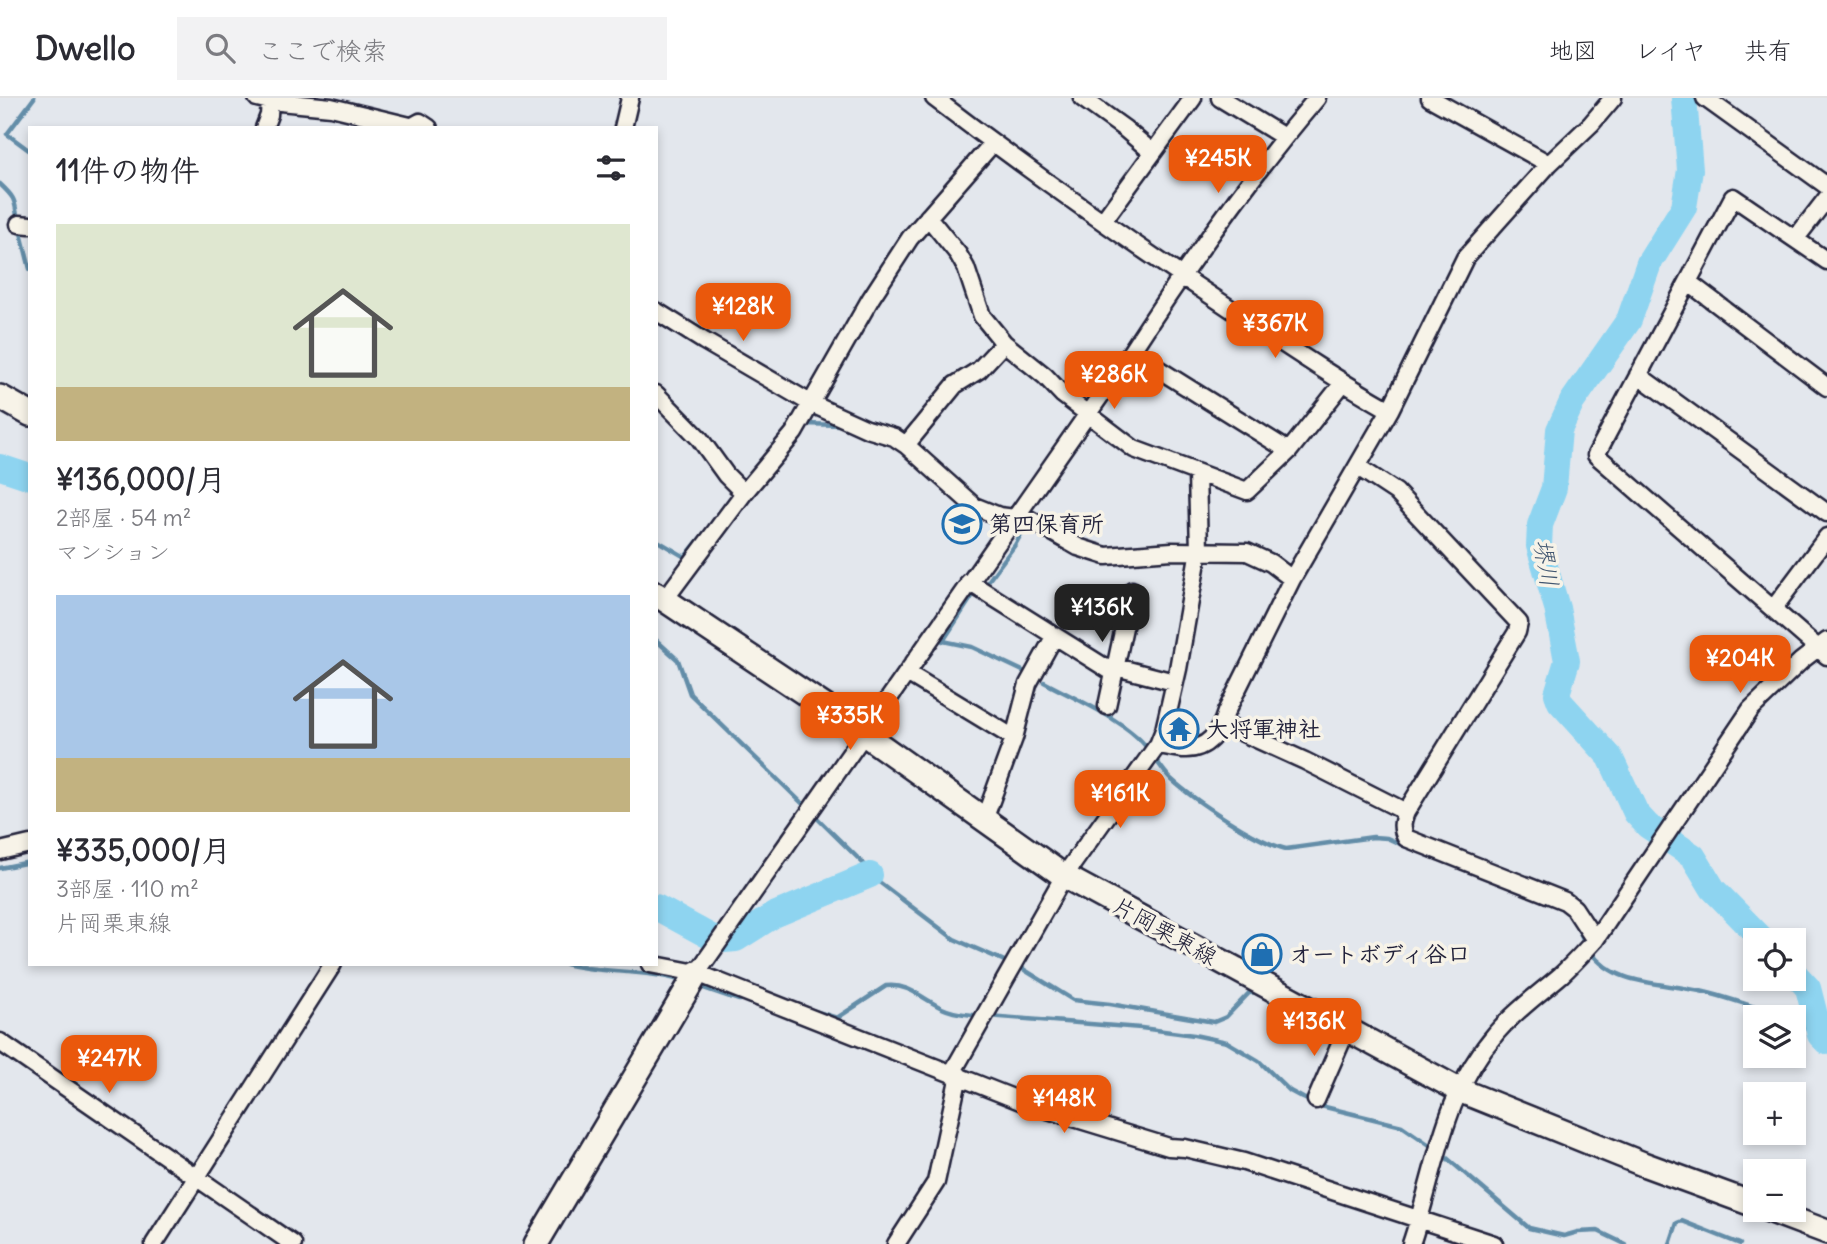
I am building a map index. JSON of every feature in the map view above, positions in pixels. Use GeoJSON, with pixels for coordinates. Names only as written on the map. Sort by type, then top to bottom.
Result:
{"type":"FeatureCollection","features":[{"type":"Feature","properties":{"kind":"main road"},"geometry":{"type":"LineString","coordinates":[[0,397],[28,413]]}},
{"type":"Feature","properties":{"kind":"main road","name":"片岡栗東線"},"geometry":{"type":"LineString","coordinates":[[661,596],[1063,876],[1459,1090],[1643,1164],[1743,1201]]}},
{"type":"Feature","properties":{"kind":"main road"},"geometry":{"type":"LineString","coordinates":[[536,1244],[697,973]]}},
{"type":"Feature","properties":{"kind":"main road"},"geometry":{"type":"LineString","coordinates":[[1800,1222],[1827,1232]]}},
{"type":"Feature","properties":{"kind":"street"},"geometry":{"type":"LineString","coordinates":[[624,126],[630,98]]}},
{"type":"Feature","properties":{"kind":"street"},"geometry":{"type":"LineString","coordinates":[[933,98],[1180,276],[1343,383],[1390,410]]}},
{"type":"Feature","properties":{"kind":"street"},"geometry":{"type":"LineString","coordinates":[[1082,98],[1152,152]]}},
{"type":"Feature","properties":{"kind":"street"},"geometry":{"type":"LineString","coordinates":[[1103,221],[1193,98]]}},
{"type":"Feature","properties":{"kind":"street"},"geometry":{"type":"LineString","coordinates":[[1220,98],[1284,137]]}},
{"type":"Feature","properties":{"kind":"street"},"geometry":{"type":"LineString","coordinates":[[697,973],[1131,352],[1180,276],[1284,137],[1317,98]]}},
{"type":"Feature","properties":{"kind":"street"},"geometry":{"type":"LineString","coordinates":[[1430,98],[1549,164]]}},
{"type":"Feature","properties":{"kind":"street"},"geometry":{"type":"LineString","coordinates":[[1157,745],[1185,749],[1201,746],[1214,737],[1223,724],[1226,712],[1292,579],[1390,410],[1465,258],[1549,164],[1591,124],[1613,98]]}},
{"type":"Feature","properties":{"kind":"street"},"geometry":{"type":"LineString","coordinates":[[1705,98],[1827,186]]}},
{"type":"Feature","properties":{"kind":"street"},"geometry":{"type":"LineString","coordinates":[[265,126],[270,115],[264,100],[331,107],[406,126]]}},
{"type":"Feature","properties":{"kind":"street"},"geometry":{"type":"LineString","coordinates":[[661,596],[740,489],[794,433],[892,264],[928,217],[993,143]]}},
{"type":"Feature","properties":{"kind":"street"},"geometry":{"type":"LineString","coordinates":[[1411,1244],[1438,1144],[1459,1090],[1482,1051],[1498,1031],[1595,940],[1752,709],[1801,661],[1824,649],[1596,455],[1733,197],[1827,261]]}},
{"type":"Feature","properties":{"kind":"street"},"geometry":{"type":"LineString","coordinates":[[1796,238],[1827,198]]}},
{"type":"Feature","properties":{"kind":"street"},"geometry":{"type":"LineString","coordinates":[[928,217],[958,254],[966,268],[982,316],[1004,343],[1134,449],[1247,491],[1289,451],[1343,383]]}},
{"type":"Feature","properties":{"kind":"street"},"geometry":{"type":"LineString","coordinates":[[1688,282],[1827,387]]}},
{"type":"Feature","properties":{"kind":"street"},"geometry":{"type":"LineString","coordinates":[[658,312],[809,410],[910,441],[974,506],[999,516],[1019,513],[1078,547],[1106,556],[1199,550],[1247,552],[1271,563],[1292,579]]}},
{"type":"Feature","properties":{"kind":"street"},"geometry":{"type":"LineString","coordinates":[[910,441],[954,385],[979,370],[1004,343]]}},
{"type":"Feature","properties":{"kind":"street"},"geometry":{"type":"LineString","coordinates":[[1131,352],[1289,451]]}},
{"type":"Feature","properties":{"kind":"street"},"geometry":{"type":"LineString","coordinates":[[1638,375],[1827,513]]}},
{"type":"Feature","properties":{"kind":"street"},"geometry":{"type":"LineString","coordinates":[[658,396],[700,439],[740,489]]}},
{"type":"Feature","properties":{"kind":"street"},"geometry":{"type":"LineString","coordinates":[[1358,467],[1396,492],[1519,623],[1517,632],[1406,812],[1402,822],[1406,838],[1565,901],[1574,908],[1595,940]]}},
{"type":"Feature","properties":{"kind":"street"},"geometry":{"type":"LineString","coordinates":[[896,1244],[936,1182],[955,1074],[1063,876],[1157,745],[1164,730],[1199,550],[1197,474]]}},
{"type":"Feature","properties":{"kind":"street"},"geometry":{"type":"LineString","coordinates":[[1773,608],[1827,537]]}},
{"type":"Feature","properties":{"kind":"street"},"geometry":{"type":"LineString","coordinates":[[969,582],[1054,637],[1115,670],[1174,682]]}},
{"type":"Feature","properties":{"kind":"street"},"geometry":{"type":"LineString","coordinates":[[1107,706],[1132,590]]}},
{"type":"Feature","properties":{"kind":"street"},"geometry":{"type":"LineString","coordinates":[[984,820],[1014,738],[1028,684],[1054,637]]}},
{"type":"Feature","properties":{"kind":"street"},"geometry":{"type":"LineString","coordinates":[[907,673],[1014,738]]}},
{"type":"Feature","properties":{"kind":"street"},"geometry":{"type":"LineString","coordinates":[[1223,724],[1305,761],[1406,812]]}},
{"type":"Feature","properties":{"kind":"street"},"geometry":{"type":"LineString","coordinates":[[0,851],[28,844]]}},
{"type":"Feature","properties":{"kind":"street"},"geometry":{"type":"LineString","coordinates":[[155,1244],[332,966]]}},
{"type":"Feature","properties":{"kind":"street"},"geometry":{"type":"LineString","coordinates":[[658,966],[697,973],[1055,1113],[1169,1147],[1185,1148],[1244,1163],[1494,1244]]}},
{"type":"Feature","properties":{"kind":"street"},"geometry":{"type":"LineString","coordinates":[[1315,1100],[1346,1031]]}},
{"type":"Feature","properties":{"kind":"street"},"geometry":{"type":"LineString","coordinates":[[0,1042],[293,1244]]}},
{"type":"Feature","properties":{"kind":"waterway"},"geometry":{"type":"LineString","coordinates":[[28,150],[7,134],[34,98]]}},
{"type":"Feature","properties":{"kind":"waterway","name":"堺川"},"geometry":{"type":"LineString","coordinates":[[1684,98],[1690,170],[1684,207],[1649,263],[1629,320],[1572,402],[1559,430],[1554,488],[1540,525],[1539,546],[1557,608],[1567,661],[1557,694],[1560,702],[1610,757],[1636,813],[1648,826],[1693,856],[1713,889],[1751,928]]}},
{"type":"Feature","properties":{"kind":"waterway"},"geometry":{"type":"LineString","coordinates":[[0,184],[14,201],[18,221]]}},
{"type":"Feature","properties":{"kind":"waterway"},"geometry":{"type":"LineString","coordinates":[[20,229],[28,261]]}},
{"type":"Feature","properties":{"kind":"waterway"},"geometry":{"type":"LineString","coordinates":[[803,424],[843,425]]}},
{"type":"Feature","properties":{"kind":"waterway"},"geometry":{"type":"LineString","coordinates":[[0,467],[28,476]]}},
{"type":"Feature","properties":{"kind":"waterway"},"geometry":{"type":"LineString","coordinates":[[989,580],[1024,529]]}},
{"type":"Feature","properties":{"kind":"waterway"},"geometry":{"type":"LineString","coordinates":[[658,541],[685,557],[706,531]]}},
{"type":"Feature","properties":{"kind":"waterway"},"geometry":{"type":"LineString","coordinates":[[973,595],[943,641],[972,647],[1025,672]]}},
{"type":"Feature","properties":{"kind":"waterway"},"geometry":{"type":"LineString","coordinates":[[658,642],[678,660],[690,694],[808,809]]}},
{"type":"Feature","properties":{"kind":"waterway"},"geometry":{"type":"LineString","coordinates":[[1044,682],[1127,728],[1181,788],[1226,819],[1273,845],[1286,849],[1373,837],[1387,838],[1407,847]]}},
{"type":"Feature","properties":{"kind":"waterway"},"geometry":{"type":"LineString","coordinates":[[814,815],[867,867],[870,875],[954,939],[1023,969],[1073,1000],[1214,1022],[1226,1017],[1249,993],[1257,992]]}},
{"type":"Feature","properties":{"kind":"waterway"},"geometry":{"type":"LineString","coordinates":[[0,868],[28,862]]}},
{"type":"Feature","properties":{"kind":"waterway"},"geometry":{"type":"LineString","coordinates":[[658,908],[711,937],[736,939],[774,915],[870,875]]}},
{"type":"Feature","properties":{"kind":"waterway"},"geometry":{"type":"LineString","coordinates":[[1577,926],[1585,943]]}},
{"type":"Feature","properties":{"kind":"waterway"},"geometry":{"type":"LineString","coordinates":[[1590,951],[1600,963],[1626,977],[1710,993],[1749,1005]]}},
{"type":"Feature","properties":{"kind":"waterway"},"geometry":{"type":"LineString","coordinates":[[575,966],[683,981]]}},
{"type":"Feature","properties":{"kind":"waterway"},"geometry":{"type":"LineString","coordinates":[[698,986],[739,1000],[749,999]]}},
{"type":"Feature","properties":{"kind":"waterway"},"geometry":{"type":"LineString","coordinates":[[811,1010],[837,1018],[886,986],[894,986],[908,989],[947,1010],[980,1016]]}},
{"type":"Feature","properties":{"kind":"waterway","name":"堺川"},"geometry":{"type":"LineString","coordinates":[[1806,986],[1820,1035],[1827,1042]]}},
{"type":"Feature","properties":{"kind":"waterway"},"geometry":{"type":"LineString","coordinates":[[988,1016],[1141,1028],[1227,1042],[1259,1061],[1290,1091],[1303,1098],[1321,1106],[1402,1126],[1434,1148]]}},
{"type":"Feature","properties":{"kind":"waterway"},"geometry":{"type":"LineString","coordinates":[[1806,1027],[1820,1035]]}},
{"type":"Feature","properties":{"kind":"waterway"},"geometry":{"type":"LineString","coordinates":[[1441,1153],[1529,1228],[1564,1236],[1598,1231],[1625,1244]]}},
{"type":"Feature","properties":{"kind":"waterway"},"geometry":{"type":"LineString","coordinates":[[1670,1244],[1677,1223],[1682,1221],[1740,1244]]}},
{"type":"Feature","properties":{"kind":"place","name":"第四保育所"},"geometry":{"type":"Point","coordinates":[962,524]}},
{"type":"Feature","properties":{"kind":"place","name":"大将軍神社"},"geometry":{"type":"Point","coordinates":[1179,729]}},
{"type":"Feature","properties":{"kind":"place","name":"オートボディ谷口"},"geometry":{"type":"Point","coordinates":[1262,954]}}]}
